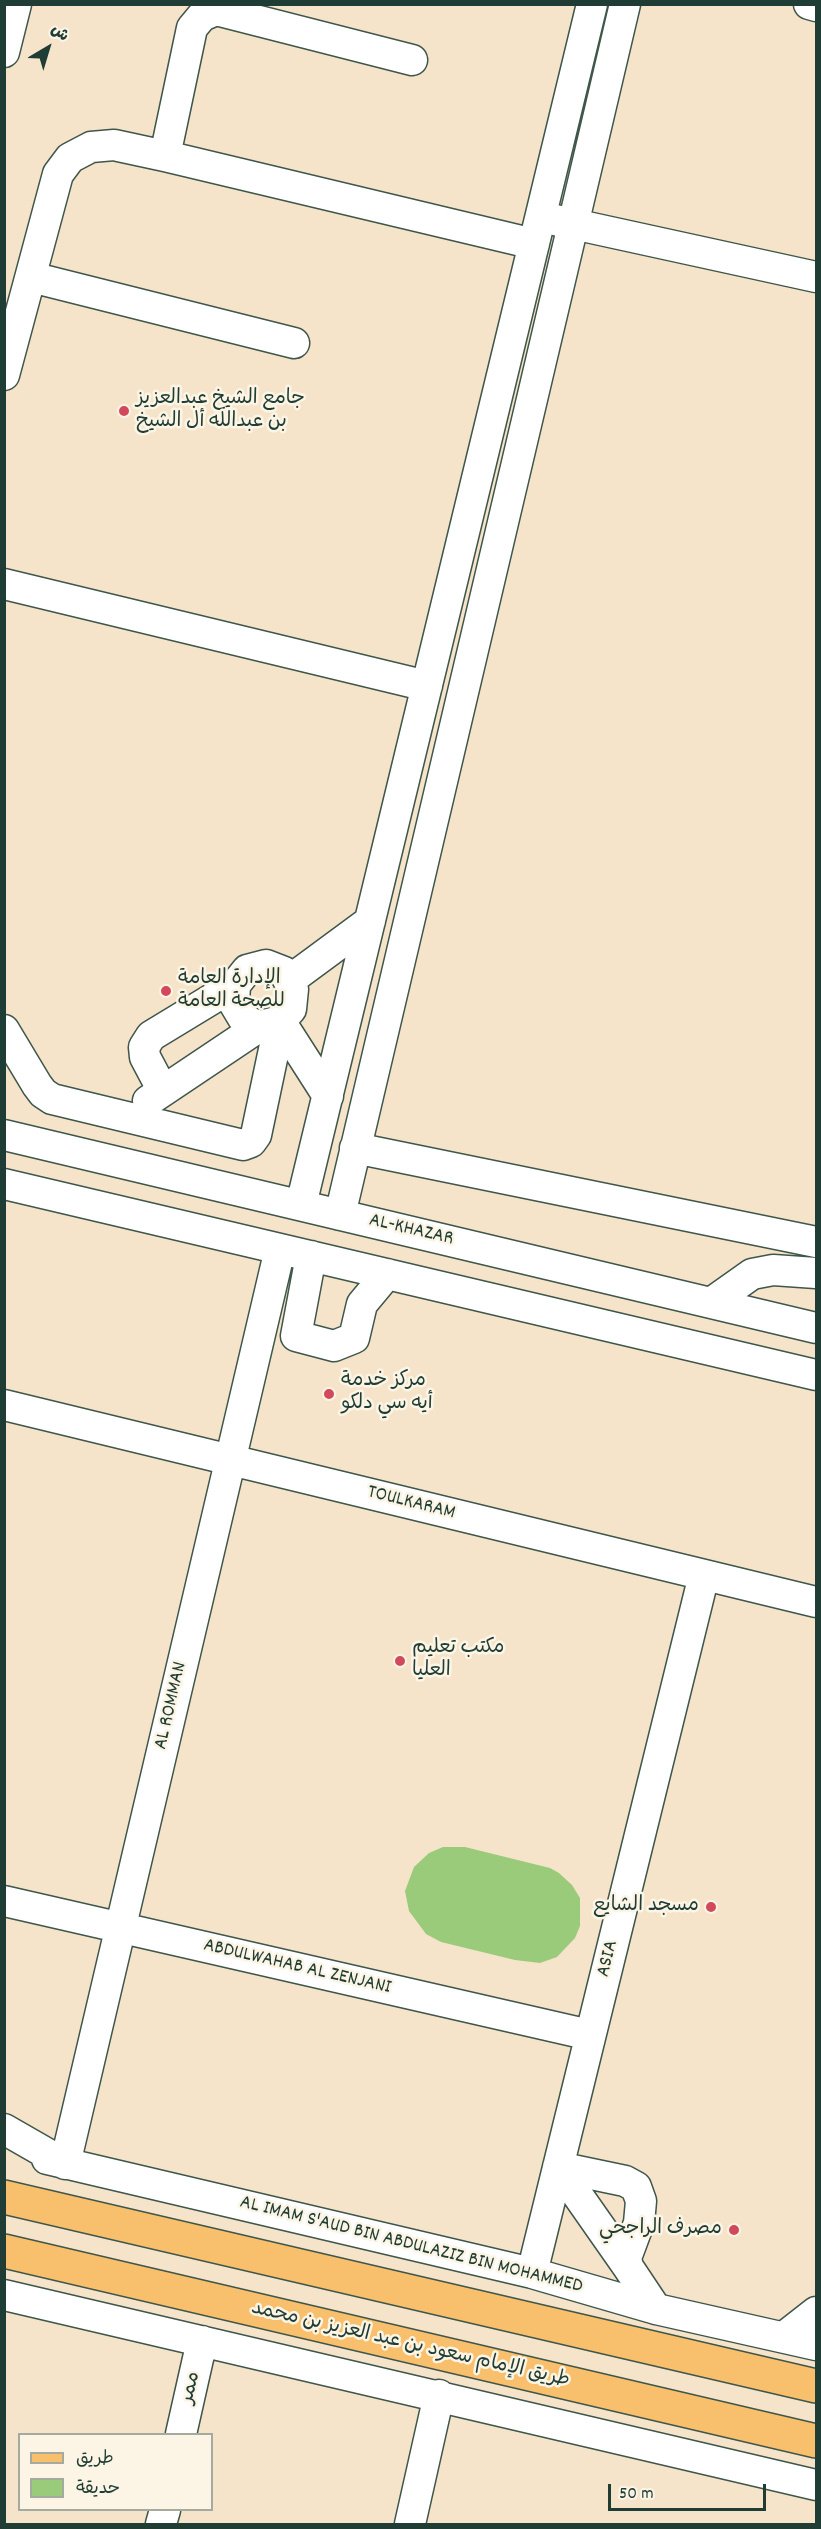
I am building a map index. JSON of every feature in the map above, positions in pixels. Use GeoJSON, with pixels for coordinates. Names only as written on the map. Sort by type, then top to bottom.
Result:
{"type":"FeatureCollection","features":[{"type":"Feature","properties":{"kind":"main road"},"geometry":{"type":"LineString","coordinates":[[4,2197],[816,2386]]}},
{"type":"Feature","properties":{"kind":"main road","name":"طريق الإمام سعود بن عبد العزيز بن محمد"},"geometry":{"type":"LineString","coordinates":[[4,2251],[816,2441]]}},
{"type":"Feature","properties":{"kind":"street"},"geometry":{"type":"LineString","coordinates":[[4,52],[16,4]]}},
{"type":"Feature","properties":{"kind":"street"},"geometry":{"type":"LineString","coordinates":[[301,1205],[592,4]]}},
{"type":"Feature","properties":{"kind":"street"},"geometry":{"type":"LineString","coordinates":[[340,1215],[625,4]]}},
{"type":"Feature","properties":{"kind":"street"},"geometry":{"type":"LineString","coordinates":[[809,4],[816,6]]}},
{"type":"Feature","properties":{"kind":"street"},"geometry":{"type":"LineString","coordinates":[[165,156],[192,28],[202,16],[216,10],[412,60]]}},
{"type":"Feature","properties":{"kind":"street"},"geometry":{"type":"LineString","coordinates":[[4,375],[58,174],[70,158],[91,147],[114,146],[537,230],[573,224],[816,277]]}},
{"type":"Feature","properties":{"kind":"street"},"geometry":{"type":"LineString","coordinates":[[30,277],[294,344]]}},
{"type":"Feature","properties":{"kind":"street"},"geometry":{"type":"LineString","coordinates":[[482,461],[515,470]]}},
{"type":"Feature","properties":{"kind":"street"},"geometry":{"type":"LineString","coordinates":[[4,584],[427,686]]}},
{"type":"Feature","properties":{"kind":"street"},"geometry":{"type":"LineString","coordinates":[[410,755],[446,765]]}},
{"type":"Feature","properties":{"kind":"street"},"geometry":{"type":"LineString","coordinates":[[290,980],[370,921]]}},
{"type":"Feature","properties":{"kind":"street"},"geometry":{"type":"LineString","coordinates":[[124,1116],[270,1023],[291,1009],[294,999],[290,980],[275,967],[256,965],[239,976],[233,994],[238,1011],[243,1018],[270,1023],[325,1106],[357,1139],[816,1240]]}},
{"type":"Feature","properties":{"kind":"street"},"geometry":{"type":"LineString","coordinates":[[163,1091],[145,1057],[144,1047],[151,1036],[235,985]]}},
{"type":"Feature","properties":{"kind":"street"},"geometry":{"type":"LineString","coordinates":[[4,1030],[43,1093],[52,1099],[243,1144],[251,1142],[256,1135],[270,1023]]}},
{"type":"Feature","properties":{"kind":"street","name":"AL-KHAZAR"},"geometry":{"type":"LineString","coordinates":[[4,1135],[816,1328]]}},
{"type":"Feature","properties":{"kind":"street"},"geometry":{"type":"LineString","coordinates":[[4,1184],[816,1375]]}},
{"type":"Feature","properties":{"kind":"street","name":"AL ROMMAN"},"geometry":{"type":"LineString","coordinates":[[65,2164],[280,1249]]}},
{"type":"Feature","properties":{"kind":"street"},"geometry":{"type":"LineString","coordinates":[[311,1256],[296,1336],[334,1346],[354,1338],[362,1304],[387,1274]]}},
{"type":"Feature","properties":{"kind":"street"},"geometry":{"type":"LineString","coordinates":[[711,1303],[752,1274],[773,1270],[816,1274]]}},
{"type":"Feature","properties":{"kind":"street","name":"TOULKARAM"},"geometry":{"type":"LineString","coordinates":[[4,1405],[816,1602]]}},
{"type":"Feature","properties":{"kind":"street","name":"ASIA"},"geometry":{"type":"LineString","coordinates":[[532,2273],[704,1575]]}},
{"type":"Feature","properties":{"kind":"street","name":"ABDULWAHAB AL ZENJANI"},"geometry":{"type":"LineString","coordinates":[[4,1901],[590,2036]]}},
{"type":"Feature","properties":{"kind":"street"},"geometry":{"type":"LineString","coordinates":[[4,2129],[65,2164]]}},
{"type":"Feature","properties":{"kind":"street","name":"AL IMAM S'AUD BIN ABDULAZIZ BIN MOHAMMED"},"geometry":{"type":"LineString","coordinates":[[4,2149],[532,2273],[656,2309],[816,2345]]}},
{"type":"Feature","properties":{"kind":"street"},"geometry":{"type":"LineString","coordinates":[[558,2167],[625,2181],[636,2187],[641,2201],[639,2223],[626,2258],[628,2267]]}},
{"type":"Feature","properties":{"kind":"street"},"geometry":{"type":"LineString","coordinates":[[558,2167],[656,2309]]}},
{"type":"Feature","properties":{"kind":"street"},"geometry":{"type":"LineString","coordinates":[[4,2295],[816,2485]]}},
{"type":"Feature","properties":{"kind":"street"},"geometry":{"type":"LineString","coordinates":[[784,2337],[816,2312]]}},
{"type":"Feature","properties":{"kind":"street","name":"ممر"},"geometry":{"type":"LineString","coordinates":[[181,2433],[202,2341]]}},
{"type":"Feature","properties":{"kind":"street"},"geometry":{"type":"LineString","coordinates":[[410,2524],[439,2395]]}},
{"type":"Feature","properties":{"kind":"green space"},"geometry":{"type":"Polygon","coordinates":[[[443,1847],[465,1847],[550,1868],[559,1873],[572,1885],[580,1898],[580,1926],[575,1938],[557,1957],[540,1963],[515,1960],[441,1942],[426,1934],[409,1911],[405,1891],[414,1867],[429,1853],[443,1847]]]}},
{"type":"Feature","properties":{"kind":"place","name":"جامع الشيخ عبدالعزيز بن عبدالله أل الشيخ"},"geometry":{"type":"Point","coordinates":[124,411]}},
{"type":"Feature","properties":{"kind":"place","name":"الإدارة العامة للصحة العامة"},"geometry":{"type":"Point","coordinates":[166,991]}},
{"type":"Feature","properties":{"kind":"place","name":"مركز خدمة أيه سي دلكو"},"geometry":{"type":"Point","coordinates":[329,1394]}},
{"type":"Feature","properties":{"kind":"place","name":"مكتب تعليم العليا"},"geometry":{"type":"Point","coordinates":[400,1661]}},
{"type":"Feature","properties":{"kind":"place","name":"مسجد الشايع"},"geometry":{"type":"Point","coordinates":[711,1907]}},
{"type":"Feature","properties":{"kind":"place","name":"مصرف الراجحي"},"geometry":{"type":"Point","coordinates":[734,2230]}}]}
